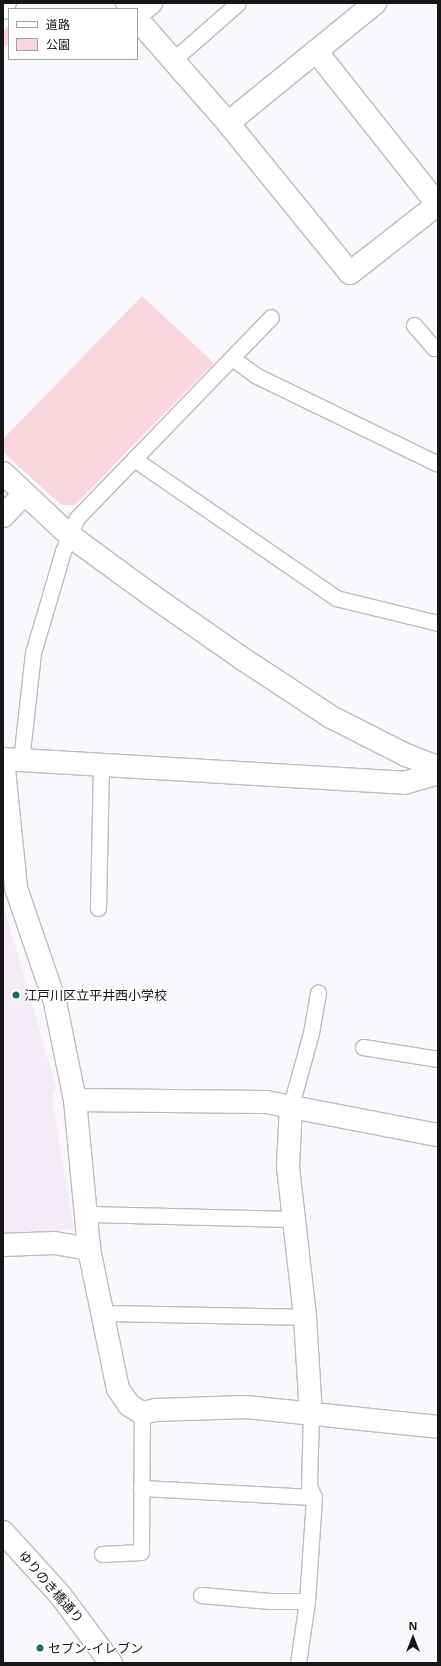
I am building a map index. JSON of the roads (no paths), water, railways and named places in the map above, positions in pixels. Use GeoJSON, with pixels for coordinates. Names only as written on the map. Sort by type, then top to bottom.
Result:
{"type":"FeatureCollection","features":[{"type":"Feature","properties":{"kind":"street"},"geometry":{"type":"LineString","coordinates":[[138,13],[151,3]]}},
{"type":"Feature","properties":{"kind":"street"},"geometry":{"type":"LineString","coordinates":[[228,123],[375,3]]}},
{"type":"Feature","properties":{"kind":"street"},"geometry":{"type":"LineString","coordinates":[[138,20],[228,123],[350,273],[438,204],[316,51]]}},
{"type":"Feature","properties":{"kind":"street"},"geometry":{"type":"LineString","coordinates":[[3,473],[69,535],[164,604],[331,717],[406,755],[438,767]]}},
{"type":"Feature","properties":{"kind":"street"},"geometry":{"type":"LineString","coordinates":[[3,516],[24,494]]}},
{"type":"Feature","properties":{"kind":"street"},"geometry":{"type":"LineString","coordinates":[[438,773],[404,783],[9,759],[16,888],[55,1002],[75,1100],[89,1249],[118,1389],[129,1405],[142,1413],[156,1410],[246,1407],[311,1416],[438,1428]]}},
{"type":"Feature","properties":{"kind":"street"},"geometry":{"type":"LineString","coordinates":[[75,1100],[266,1102],[438,1135]]}},
{"type":"Feature","properties":{"kind":"street"},"geometry":{"type":"LineString","coordinates":[[291,1106],[288,1167],[305,1317],[311,1416]]}},
{"type":"Feature","properties":{"kind":"street"},"geometry":{"type":"LineString","coordinates":[[3,1245],[55,1243],[89,1249]]}},
{"type":"Feature","properties":{"kind":"street","name":"ゆりのき橋通り"},"geometry":{"type":"LineString","coordinates":[[3,1532],[61,1596],[111,1663]]}},
{"type":"Feature","properties":{"kind":"lane"},"geometry":{"type":"LineString","coordinates":[[3,11],[8,3]]}},
{"type":"Feature","properties":{"kind":"lane"},"geometry":{"type":"LineString","coordinates":[[173,60],[238,3]]}},
{"type":"Feature","properties":{"kind":"lane"},"geometry":{"type":"LineString","coordinates":[[9,759],[33,653],[63,551],[77,518],[271,317]]}},
{"type":"Feature","properties":{"kind":"lane"},"geometry":{"type":"LineString","coordinates":[[414,325],[434,348],[438,345]]}},
{"type":"Feature","properties":{"kind":"lane"},"geometry":{"type":"LineString","coordinates":[[232,358],[255,375],[438,464]]}},
{"type":"Feature","properties":{"kind":"lane"},"geometry":{"type":"LineString","coordinates":[[134,459],[336,598],[438,623]]}},
{"type":"Feature","properties":{"kind":"lane"},"geometry":{"type":"LineString","coordinates":[[98,908],[101,765]]}},
{"type":"Feature","properties":{"kind":"lane"},"geometry":{"type":"LineString","coordinates":[[291,1106],[311,1032],[318,993]]}},
{"type":"Feature","properties":{"kind":"lane"},"geometry":{"type":"LineString","coordinates":[[363,1047],[438,1059]]}},
{"type":"Feature","properties":{"kind":"lane"},"geometry":{"type":"LineString","coordinates":[[86,1214],[294,1219]]}},
{"type":"Feature","properties":{"kind":"lane"},"geometry":{"type":"LineString","coordinates":[[102,1313],[305,1317]]}},
{"type":"Feature","properties":{"kind":"lane"},"geometry":{"type":"LineString","coordinates":[[102,1554],[141,1552],[142,1413]]}},
{"type":"Feature","properties":{"kind":"lane"},"geometry":{"type":"LineString","coordinates":[[298,1663],[307,1601],[314,1497],[309,1486],[311,1416]]}},
{"type":"Feature","properties":{"kind":"lane"},"geometry":{"type":"LineString","coordinates":[[141,1488],[314,1497]]}},
{"type":"Feature","properties":{"kind":"lane"},"geometry":{"type":"LineString","coordinates":[[201,1595],[270,1602],[307,1601]]}},
{"type":"Feature","properties":{"kind":"place","name":"江戸川区立平井西小学校"},"geometry":{"type":"Point","coordinates":[16,995]}},
{"type":"Feature","properties":{"kind":"place","name":"セブン-イレブン"},"geometry":{"type":"Point","coordinates":[40,1648]}}]}
